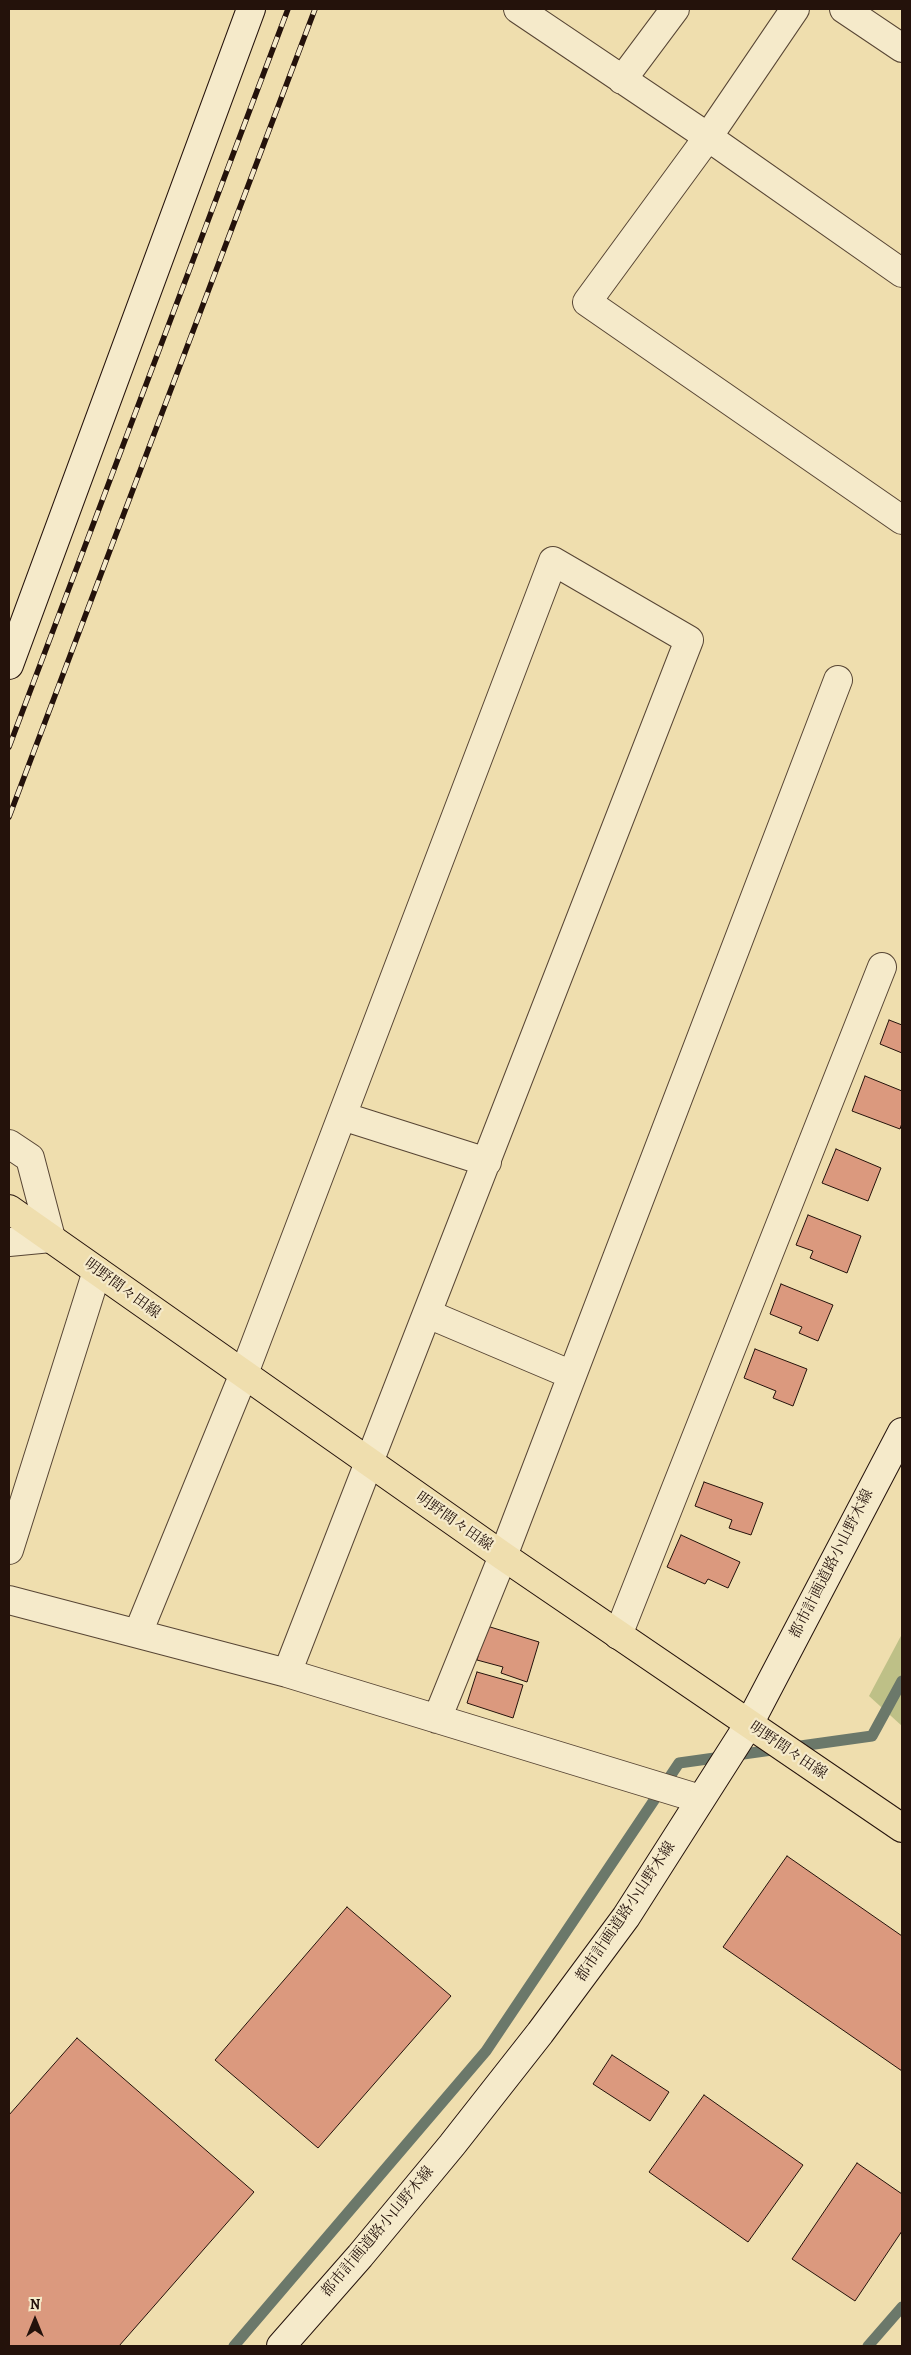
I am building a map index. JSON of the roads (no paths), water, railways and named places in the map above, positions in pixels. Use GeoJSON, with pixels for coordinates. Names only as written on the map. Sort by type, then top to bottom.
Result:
{"type":"FeatureCollection","features":[{"type":"Feature","properties":{"kind":"main road","name":"明野間々田線"},"geometry":{"type":"LineString","coordinates":[[9,1209],[243,1376],[902,1828]]}},
{"type":"Feature","properties":{"kind":"street"},"geometry":{"type":"LineString","coordinates":[[9,665],[251,9]]}},
{"type":"Feature","properties":{"kind":"street"},"geometry":{"type":"LineString","coordinates":[[518,9],[708,138],[902,274]]}},
{"type":"Feature","properties":{"kind":"street"},"geometry":{"type":"LineString","coordinates":[[622,80],[675,9]]}},
{"type":"Feature","properties":{"kind":"street"},"geometry":{"type":"LineString","coordinates":[[795,9],[708,138],[587,302],[902,520]]}},
{"type":"Feature","properties":{"kind":"street"},"geometry":{"type":"LineString","coordinates":[[844,9],[902,48]]}},
{"type":"Feature","properties":{"kind":"street"},"geometry":{"type":"LineString","coordinates":[[138,1632],[243,1376],[553,561],[689,640],[287,1674]]}},
{"type":"Feature","properties":{"kind":"street"},"geometry":{"type":"LineString","coordinates":[[437,1719],[503,1556],[838,680]]}},
{"type":"Feature","properties":{"kind":"street"},"geometry":{"type":"LineString","coordinates":[[618,1635],[882,967]]}},
{"type":"Feature","properties":{"kind":"street"},"geometry":{"type":"LineString","coordinates":[[342,1116],[487,1162]]}},
{"type":"Feature","properties":{"kind":"street"},"geometry":{"type":"LineString","coordinates":[[9,1144],[30,1158],[52,1238],[9,1242]]}},
{"type":"Feature","properties":{"kind":"street"},"geometry":{"type":"LineString","coordinates":[[9,1550],[97,1271]]}},
{"type":"Feature","properties":{"kind":"street"},"geometry":{"type":"LineString","coordinates":[[428,1314],[572,1375]]}},
{"type":"Feature","properties":{"kind":"street","name":"都市計画道路小山野木線"},"geometry":{"type":"LineString","coordinates":[[281,2346],[372,2241],[540,2034],[626,1917],[749,1724],[902,1432]]}},
{"type":"Feature","properties":{"kind":"street"},"geometry":{"type":"LineString","coordinates":[[9,1600],[138,1632],[287,1674],[700,1800]]}},
{"type":"Feature","properties":{"kind":"waterway"},"geometry":{"type":"LineString","coordinates":[[234,2346],[486,2051],[679,1763],[872,1736],[902,1681]]}},
{"type":"Feature","properties":{"kind":"waterway"},"geometry":{"type":"LineString","coordinates":[[868,2346],[902,2307]]}},
{"type":"Feature","properties":{"kind":"railway"},"geometry":{"type":"LineString","coordinates":[[9,747],[288,9]]}},
{"type":"Feature","properties":{"kind":"railway"},"geometry":{"type":"LineString","coordinates":[[9,817],[315,9]]}}]}
